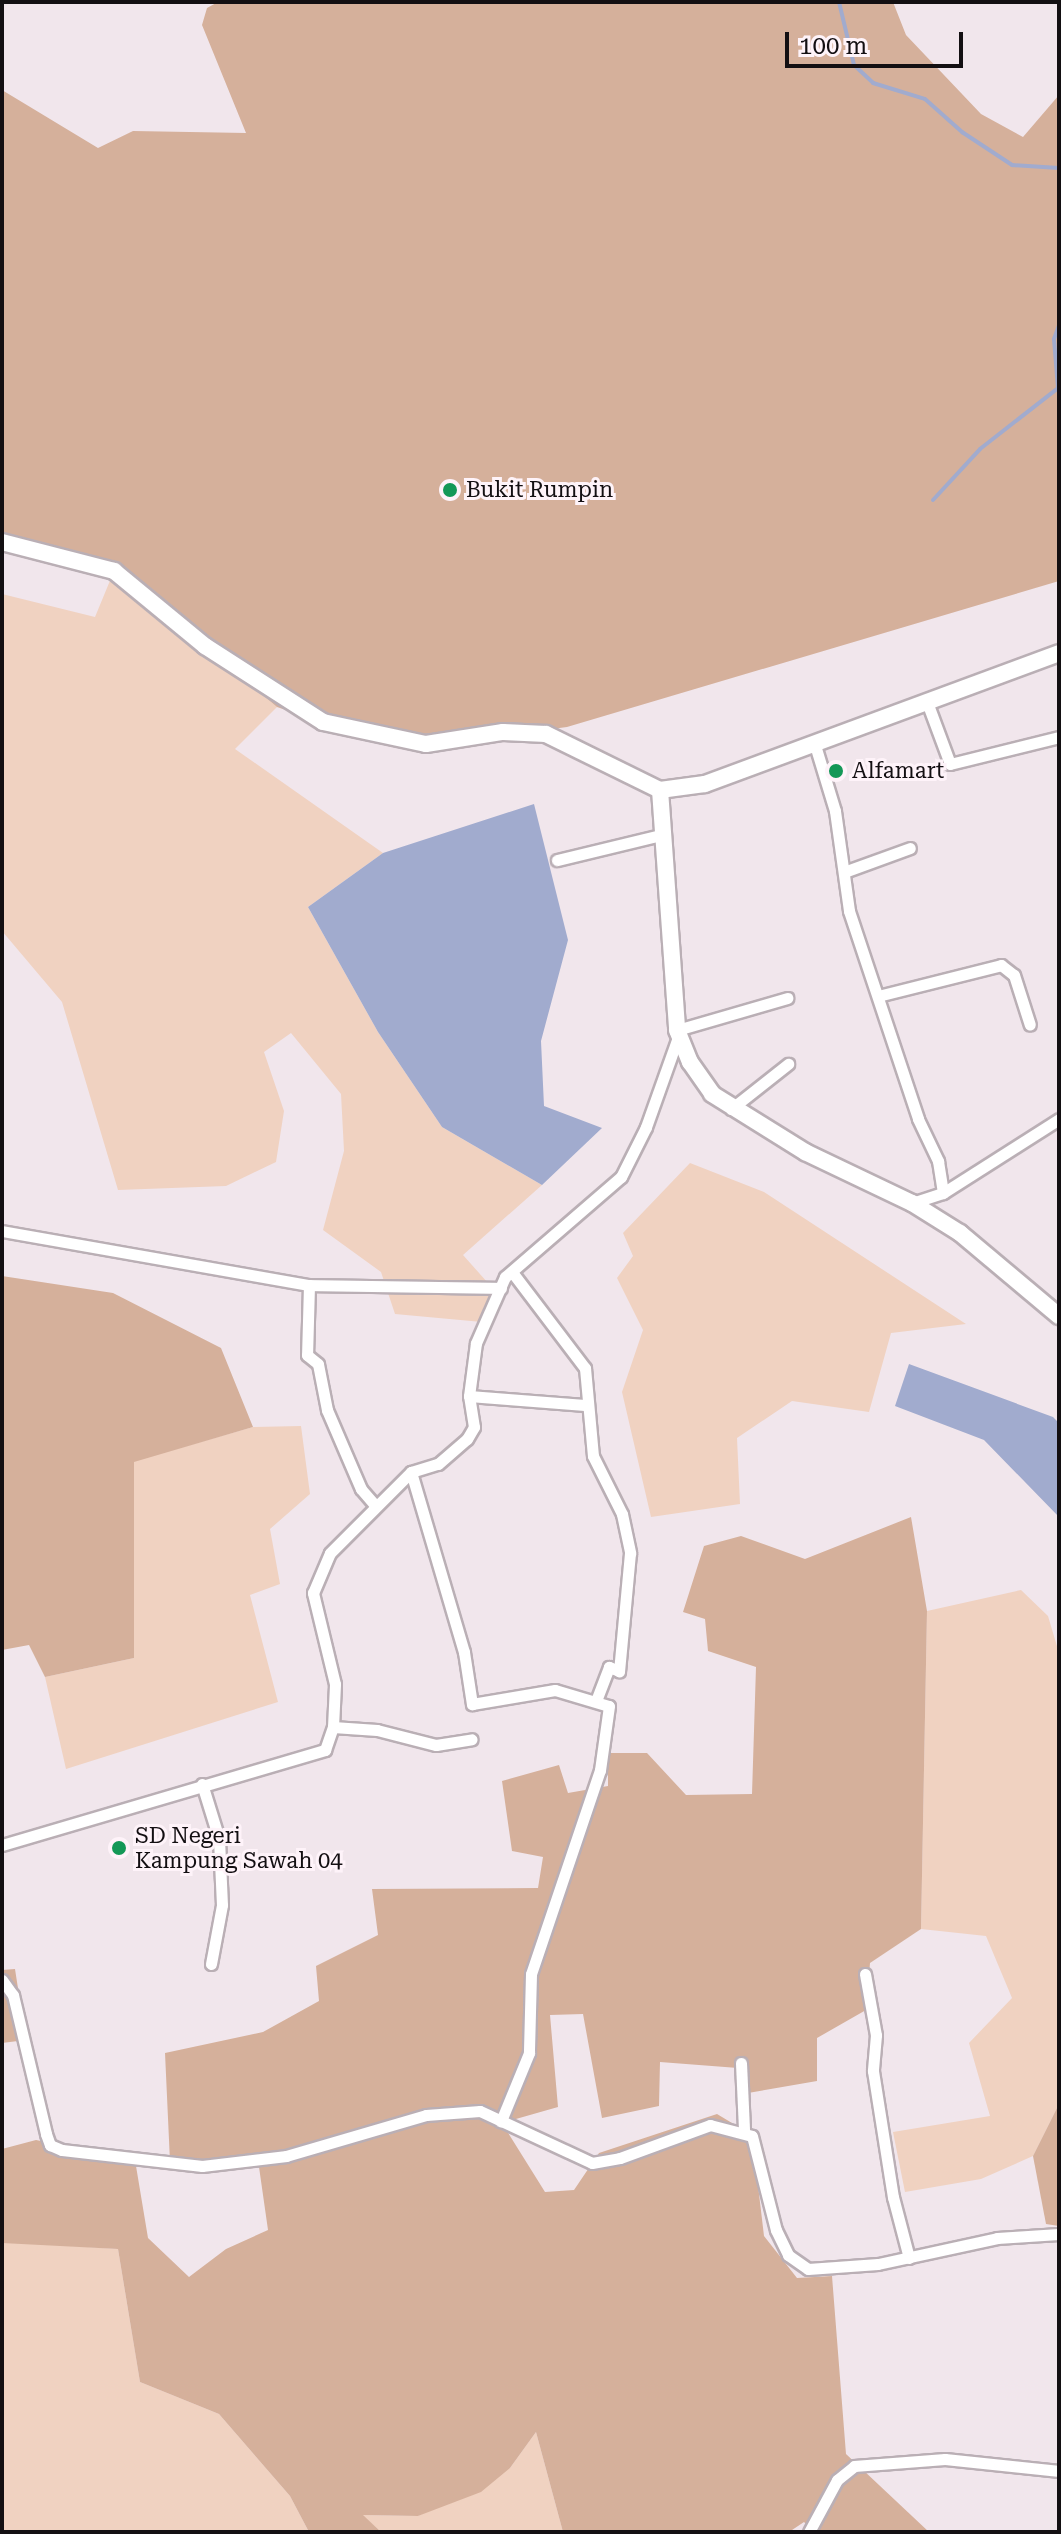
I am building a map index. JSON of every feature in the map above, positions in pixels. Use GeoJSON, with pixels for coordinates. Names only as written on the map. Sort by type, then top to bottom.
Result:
{"type":"FeatureCollection","features":[{"type":"Feature","properties":{"kind":"main road"},"geometry":{"type":"LineString","coordinates":[[2,542],[114,571],[205,646],[323,722],[426,744],[503,732],[546,734],[660,790],[705,784],[1059,653]]}},
{"type":"Feature","properties":{"kind":"main road"},"geometry":{"type":"LineString","coordinates":[[660,790],[660,835],[678,1034],[712,1094],[730,1110],[912,1203],[960,1233],[1059,1316]]}},
{"type":"Feature","properties":{"kind":"street"},"geometry":{"type":"LineString","coordinates":[[927,702],[950,764],[1059,737]]}},
{"type":"Feature","properties":{"kind":"street"},"geometry":{"type":"LineString","coordinates":[[815,745],[835,811],[849,911],[918,1119],[938,1161],[943,1193]]}},
{"type":"Feature","properties":{"kind":"street"},"geometry":{"type":"LineString","coordinates":[[557,860],[660,835]]}},
{"type":"Feature","properties":{"kind":"street"},"geometry":{"type":"LineString","coordinates":[[844,872],[910,848]]}},
{"type":"Feature","properties":{"kind":"street"},"geometry":{"type":"LineString","coordinates":[[878,996],[1001,965],[1014,975],[1030,1025]]}},
{"type":"Feature","properties":{"kind":"street"},"geometry":{"type":"LineString","coordinates":[[2,1845],[325,1750],[333,1727],[335,1684],[313,1593],[330,1553],[374,1504],[411,1472],[438,1464],[467,1439],[474,1427],[469,1396],[476,1343],[501,1288],[512,1272],[621,1177],[646,1127],[678,1034],[787,998]]}},
{"type":"Feature","properties":{"kind":"street"},"geometry":{"type":"LineString","coordinates":[[730,1110],[788,1064]]}},
{"type":"Feature","properties":{"kind":"street"},"geometry":{"type":"LineString","coordinates":[[912,1203],[943,1193],[1059,1119]]}},
{"type":"Feature","properties":{"kind":"street"},"geometry":{"type":"LineString","coordinates":[[2,1231],[309,1285],[501,1288]]}},
{"type":"Feature","properties":{"kind":"street"},"geometry":{"type":"LineString","coordinates":[[512,1272],[585,1368],[585,1405],[593,1456],[622,1514],[630,1553],[619,1671],[609,1667],[597,1699]]}},
{"type":"Feature","properties":{"kind":"street"},"geometry":{"type":"LineString","coordinates":[[309,1285],[307,1355],[318,1364],[327,1410],[361,1489],[374,1504]]}},
{"type":"Feature","properties":{"kind":"street"},"geometry":{"type":"LineString","coordinates":[[469,1396],[536,1405],[585,1405]]}},
{"type":"Feature","properties":{"kind":"street"},"geometry":{"type":"LineString","coordinates":[[411,1472],[464,1652],[472,1704],[555,1690],[597,1699],[609,1706],[600,1770],[531,1974],[529,2053],[501,2121]]}},
{"type":"Feature","properties":{"kind":"street"},"geometry":{"type":"LineString","coordinates":[[333,1727],[377,1730],[436,1745],[472,1739]]}},
{"type":"Feature","properties":{"kind":"street"},"geometry":{"type":"LineString","coordinates":[[202,1784],[219,1839],[221,1892],[211,1964]]}},
{"type":"Feature","properties":{"kind":"street"},"geometry":{"type":"LineString","coordinates":[[865,1974],[876,2035],[873,2071],[909,2258]]}},
{"type":"Feature","properties":{"kind":"street"},"geometry":{"type":"LineString","coordinates":[[2,1980],[13,1995],[46,2134],[50,2145],[62,2150],[202,2166],[286,2156],[426,2115],[480,2111],[592,2163],[620,2158],[710,2125],[744,2130]]}},
{"type":"Feature","properties":{"kind":"street"},"geometry":{"type":"LineString","coordinates":[[741,2063],[744,2130],[757,2150],[776,2230],[797,2265],[836,2269],[909,2258],[997,2238],[1059,2234]]}},
{"type":"Feature","properties":{"kind":"street"},"geometry":{"type":"LineString","coordinates":[[809,2532],[837,2480],[854,2466],[945,2459],[1059,2471]]}},
{"type":"Feature","properties":{"kind":"shaded area"},"geometry":{"type":"Polygon","coordinates":[[[218,2],[893,2],[906,35],[981,114],[1023,137],[1059,95],[1059,581],[567,727],[462,741],[377,741],[277,707],[114,571],[2,537],[2,90],[98,148],[133,131],[246,133],[202,25],[207,8],[218,2]]]}},
{"type":"Feature","properties":{"kind":"shaded area"},"geometry":{"type":"Polygon","coordinates":[[[114,571],[277,707],[235,749],[383,853],[308,907],[378,1032],[442,1127],[542,1185],[463,1255],[496,1292],[482,1322],[395,1314],[381,1272],[323,1230],[344,1151],[341,1094],[291,1033],[264,1052],[284,1111],[276,1162],[226,1186],[118,1190],[62,1002],[2,931],[2,594],[95,617],[114,571]]]}},
{"type":"Feature","properties":{"kind":"shaded area"},"geometry":{"type":"Polygon","coordinates":[[[690,1163],[764,1192],[966,1324],[891,1333],[869,1412],[792,1401],[737,1438],[740,1504],[651,1517],[622,1392],[643,1330],[617,1278],[633,1256],[623,1233],[690,1163]]]}},
{"type":"Feature","properties":{"kind":"shaded area"},"geometry":{"type":"Polygon","coordinates":[[[2,1276],[113,1293],[221,1348],[253,1427],[134,1462],[134,1658],[45,1677],[29,1645],[2,1650],[2,1276]]]}},
{"type":"Feature","properties":{"kind":"shaded area"},"geometry":{"type":"Polygon","coordinates":[[[301,1426],[310,1494],[270,1529],[280,1584],[250,1595],[278,1702],[66,1769],[45,1677],[134,1658],[134,1461],[253,1427],[301,1426]]]}},
{"type":"Feature","properties":{"kind":"shaded area"},"geometry":{"type":"Polygon","coordinates":[[[911,1517],[927,1611],[921,1929],[870,1963],[866,2010],[817,2038],[817,2081],[748,2093],[738,2068],[660,2062],[659,2106],[602,2118],[583,2014],[550,2015],[558,2107],[502,2123],[545,2192],[574,2190],[599,2153],[717,2114],[752,2135],[764,2236],[797,2278],[832,2276],[846,2454],[929,2532],[814,2532],[804,2522],[789,2532],[563,2532],[536,2432],[510,2468],[481,2492],[418,2516],[363,2515],[381,2532],[309,2532],[290,2496],[219,2414],[140,2382],[118,2249],[2,2243],[2,2149],[36,2140],[135,2160],[148,2238],[189,2277],[226,2249],[268,2230],[258,2160],[170,2162],[165,2053],[263,2032],[319,2001],[316,1966],[378,1935],[372,1889],[538,1888],[543,1857],[512,1851],[502,1781],[559,1765],[568,1793],[608,1786],[608,1753],[647,1753],[686,1795],[752,1794],[756,1667],[708,1651],[705,1619],[683,1612],[704,1546],[741,1536],[805,1559],[911,1517]]]}},
{"type":"Feature","properties":{"kind":"shaded area"},"geometry":{"type":"Polygon","coordinates":[[[1021,1590],[1048,1616],[1059,1653],[1059,2104],[1033,2156],[981,2179],[905,2192],[893,2132],[990,2116],[969,2043],[1012,1998],[986,1936],[921,1929],[927,1611],[1021,1590]]]}},
{"type":"Feature","properties":{"kind":"shaded area"},"geometry":{"type":"Polygon","coordinates":[[[15,1969],[26,2040],[2,2043],[2,1970],[15,1969]]]}},
{"type":"Feature","properties":{"kind":"shaded area"},"geometry":{"type":"Polygon","coordinates":[[[1059,2104],[1059,2226],[1046,2224],[1033,2156],[1059,2104]]]}},
{"type":"Feature","properties":{"kind":"shaded area"},"geometry":{"type":"Polygon","coordinates":[[[2,2243],[118,2249],[140,2382],[219,2414],[290,2496],[309,2532],[2,2532],[2,2243]]]}},
{"type":"Feature","properties":{"kind":"shaded area"},"geometry":{"type":"Polygon","coordinates":[[[536,2432],[563,2532],[381,2532],[362,2515],[418,2516],[510,2468],[536,2432]]]}},
{"type":"Feature","properties":{"kind":"water"},"geometry":{"type":"Polygon","coordinates":[[[534,804],[568,940],[541,1041],[544,1106],[602,1128],[542,1185],[442,1127],[378,1032],[308,907],[383,853],[534,804]]]}},
{"type":"Feature","properties":{"kind":"water"},"geometry":{"type":"Polygon","coordinates":[[[909,1364],[1053,1417],[1059,1423],[1059,1517],[984,1440],[895,1406],[909,1364]]]}},
{"type":"Feature","properties":{"kind":"waterway"},"geometry":{"type":"LineString","coordinates":[[839,2],[854,65],[873,83],[925,99],[962,132],[1012,165],[1059,168]]}},
{"type":"Feature","properties":{"kind":"waterway"},"geometry":{"type":"LineString","coordinates":[[933,500],[980,449],[1058,388],[1054,339],[1059,325]]}},
{"type":"Feature","properties":{"kind":"place","name":"Bukit Rumpin"},"geometry":{"type":"Point","coordinates":[450,490]}},
{"type":"Feature","properties":{"kind":"place","name":"Alfamart"},"geometry":{"type":"Point","coordinates":[836,771]}},
{"type":"Feature","properties":{"kind":"place","name":"SD Negeri Kampung Sawah 04"},"geometry":{"type":"Point","coordinates":[119,1848]}}]}
